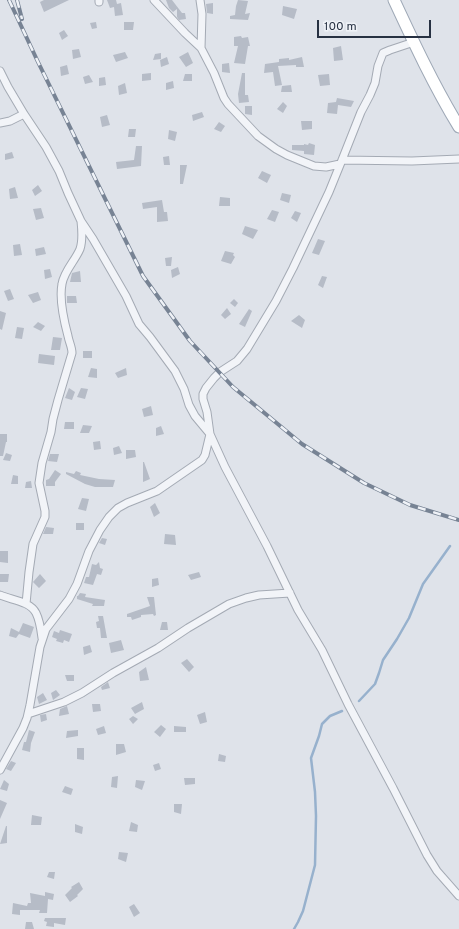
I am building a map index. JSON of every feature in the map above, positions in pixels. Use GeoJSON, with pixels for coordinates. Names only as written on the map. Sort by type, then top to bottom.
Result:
{"type":"FeatureCollection","features":[{"type":"Feature","properties":{"kind":"main road"},"geometry":{"type":"LineString","coordinates":[[394,0],[435,85],[459,126]]}},
{"type":"Feature","properties":{"kind":"street"},"geometry":{"type":"LineString","coordinates":[[154,0],[184,34],[201,48],[228,104],[258,136],[287,155],[314,166],[326,167],[341,162],[459,159]]}},
{"type":"Feature","properties":{"kind":"street"},"geometry":{"type":"LineString","coordinates":[[200,0],[202,14],[201,48]]}},
{"type":"Feature","properties":{"kind":"street"},"geometry":{"type":"LineString","coordinates":[[399,11],[402,0]]}},
{"type":"Feature","properties":{"kind":"street"},"geometry":{"type":"LineString","coordinates":[[0,770],[23,728],[28,714],[42,638],[46,629],[72,594],[89,551],[100,530],[109,517],[122,505],[157,490],[202,460],[205,455],[210,434],[207,412],[203,398],[206,388],[220,372],[242,356],[258,331],[293,268],[329,192],[361,112],[370,95],[375,83],[378,66],[383,53],[414,42]]}},
{"type":"Feature","properties":{"kind":"street"},"geometry":{"type":"LineString","coordinates":[[0,71],[24,114],[46,147],[82,221],[126,296],[139,324],[175,371],[195,416],[210,434],[225,467],[267,546],[298,610],[322,650],[348,704],[427,855],[459,896]]}},
{"type":"Feature","properties":{"kind":"street"},"geometry":{"type":"LineString","coordinates":[[0,123],[10,121],[24,114]]}},
{"type":"Feature","properties":{"kind":"street"},"geometry":{"type":"LineString","coordinates":[[26,604],[33,544],[45,511],[39,483],[42,463],[58,400],[72,354],[64,316],[61,293],[62,283],[64,276],[80,250],[82,243],[82,221]]}},
{"type":"Feature","properties":{"kind":"street"},"geometry":{"type":"LineString","coordinates":[[28,714],[64,702],[82,693],[229,604],[259,595],[290,593]]}},
{"type":"Feature","properties":{"kind":"street"},"geometry":{"type":"LineString","coordinates":[[0,595],[26,604],[32,608],[38,619],[42,638]]}},
{"type":"Feature","properties":{"kind":"building"},"geometry":{"type":"Polygon","coordinates":[[[44,0],[69,0],[44,12],[40,2],[44,0]]]}},
{"type":"Feature","properties":{"kind":"building"},"geometry":{"type":"Polygon","coordinates":[[[107,0],[116,0],[117,4],[121,3],[123,15],[115,16],[114,7],[110,8],[107,0]]]}},
{"type":"Feature","properties":{"kind":"building"},"geometry":{"type":"Polygon","coordinates":[[[166,0],[172,0],[182,13],[185,13],[186,19],[179,20],[177,17],[177,9],[173,12],[169,8],[166,0]]]}},
{"type":"Feature","properties":{"kind":"building"},"geometry":{"type":"Polygon","coordinates":[[[238,0],[248,1],[245,14],[250,13],[248,20],[230,19],[230,16],[235,15],[238,0]]]}},
{"type":"Feature","properties":{"kind":"building"},"geometry":{"type":"Polygon","coordinates":[[[213,3],[213,14],[207,13],[206,4],[213,3]]]}},
{"type":"Feature","properties":{"kind":"building"},"geometry":{"type":"Polygon","coordinates":[[[283,6],[297,9],[294,19],[282,15],[283,6]]]}},
{"type":"Feature","properties":{"kind":"building"},"geometry":{"type":"Polygon","coordinates":[[[96,22],[97,28],[92,29],[90,23],[96,22]]]}},
{"type":"Feature","properties":{"kind":"building"},"geometry":{"type":"Polygon","coordinates":[[[124,22],[134,22],[133,30],[124,30],[124,22]]]}},
{"type":"Feature","properties":{"kind":"building"},"geometry":{"type":"Polygon","coordinates":[[[64,30],[68,36],[62,40],[59,33],[64,30]]]}},
{"type":"Feature","properties":{"kind":"building"},"geometry":{"type":"Polygon","coordinates":[[[241,36],[242,38],[248,37],[250,46],[248,46],[245,64],[234,63],[238,46],[234,46],[234,37],[241,36]]]}},
{"type":"Feature","properties":{"kind":"building"},"geometry":{"type":"Polygon","coordinates":[[[341,46],[343,60],[334,61],[333,48],[341,46]]]}},
{"type":"Feature","properties":{"kind":"building"},"geometry":{"type":"Polygon","coordinates":[[[79,49],[81,57],[73,59],[72,50],[79,49]]]}},
{"type":"Feature","properties":{"kind":"building"},"geometry":{"type":"Polygon","coordinates":[[[125,52],[128,58],[116,62],[113,55],[125,52]]]}},
{"type":"Feature","properties":{"kind":"building"},"geometry":{"type":"Polygon","coordinates":[[[188,52],[193,63],[186,67],[179,57],[188,52]]]}},
{"type":"Feature","properties":{"kind":"building"},"geometry":{"type":"Polygon","coordinates":[[[161,53],[161,59],[153,60],[155,54],[161,53]]]}},
{"type":"Feature","properties":{"kind":"building"},"geometry":{"type":"Polygon","coordinates":[[[167,57],[169,64],[161,67],[160,60],[167,57]]]}},
{"type":"Feature","properties":{"kind":"building"},"geometry":{"type":"Polygon","coordinates":[[[302,57],[304,67],[296,67],[296,65],[278,66],[282,85],[275,86],[273,72],[264,73],[265,64],[279,62],[279,59],[289,58],[289,60],[302,57]]]}},
{"type":"Feature","properties":{"kind":"building"},"geometry":{"type":"Polygon","coordinates":[[[229,63],[230,73],[222,72],[222,64],[229,63]]]}},
{"type":"Feature","properties":{"kind":"building"},"geometry":{"type":"Polygon","coordinates":[[[67,65],[69,74],[61,76],[60,67],[67,65]]]}},
{"type":"Feature","properties":{"kind":"building"},"geometry":{"type":"Polygon","coordinates":[[[151,73],[151,80],[142,81],[142,74],[151,73]]]}},
{"type":"Feature","properties":{"kind":"building"},"geometry":{"type":"Polygon","coordinates":[[[242,73],[245,73],[245,95],[248,95],[249,102],[239,103],[238,94],[242,73]]]}},
{"type":"Feature","properties":{"kind":"building"},"geometry":{"type":"Polygon","coordinates":[[[185,74],[192,74],[192,81],[183,81],[185,74]]]}},
{"type":"Feature","properties":{"kind":"building"},"geometry":{"type":"Polygon","coordinates":[[[329,74],[330,85],[320,86],[318,75],[329,74]]]}},
{"type":"Feature","properties":{"kind":"building"},"geometry":{"type":"Polygon","coordinates":[[[89,75],[93,82],[85,84],[83,77],[89,75]]]}},
{"type":"Feature","properties":{"kind":"building"},"geometry":{"type":"Polygon","coordinates":[[[105,77],[106,85],[99,86],[99,78],[105,77]]]}},
{"type":"Feature","properties":{"kind":"building"},"geometry":{"type":"Polygon","coordinates":[[[173,81],[174,88],[166,90],[166,83],[173,81]]]}},
{"type":"Feature","properties":{"kind":"building"},"geometry":{"type":"Polygon","coordinates":[[[125,83],[127,93],[119,95],[118,86],[125,83]]]}},
{"type":"Feature","properties":{"kind":"building"},"geometry":{"type":"Polygon","coordinates":[[[291,85],[292,92],[281,92],[282,86],[291,85]]]}},
{"type":"Feature","properties":{"kind":"building"},"geometry":{"type":"Polygon","coordinates":[[[337,98],[354,101],[351,107],[338,105],[337,114],[327,113],[328,103],[336,102],[337,98]]]}},
{"type":"Feature","properties":{"kind":"building"},"geometry":{"type":"Polygon","coordinates":[[[283,102],[287,106],[283,113],[277,109],[283,102]]]}},
{"type":"Feature","properties":{"kind":"building"},"geometry":{"type":"Polygon","coordinates":[[[245,106],[252,106],[252,115],[245,114],[245,106]]]}},
{"type":"Feature","properties":{"kind":"building"},"geometry":{"type":"Polygon","coordinates":[[[202,112],[204,117],[193,121],[192,115],[202,112]]]}},
{"type":"Feature","properties":{"kind":"building"},"geometry":{"type":"Polygon","coordinates":[[[107,115],[110,125],[102,127],[100,117],[107,115]]]}},
{"type":"Feature","properties":{"kind":"building"},"geometry":{"type":"Polygon","coordinates":[[[301,121],[312,121],[312,129],[302,130],[301,121]]]}},
{"type":"Feature","properties":{"kind":"building"},"geometry":{"type":"Polygon","coordinates":[[[219,122],[225,126],[221,132],[214,129],[219,122]]]}},
{"type":"Feature","properties":{"kind":"building"},"geometry":{"type":"Polygon","coordinates":[[[129,129],[136,129],[135,137],[128,137],[129,129]]]}},
{"type":"Feature","properties":{"kind":"building"},"geometry":{"type":"Polygon","coordinates":[[[169,130],[177,132],[175,141],[168,139],[169,130]]]}},
{"type":"Feature","properties":{"kind":"building"},"geometry":{"type":"Polygon","coordinates":[[[309,143],[315,145],[314,155],[304,154],[304,151],[292,150],[292,145],[308,145],[309,143]]]}},
{"type":"Feature","properties":{"kind":"building"},"geometry":{"type":"Polygon","coordinates":[[[136,146],[142,146],[141,166],[117,169],[116,162],[134,160],[136,146]]]}},
{"type":"Feature","properties":{"kind":"building"},"geometry":{"type":"Polygon","coordinates":[[[12,152],[14,158],[5,160],[5,154],[12,152]]]}},
{"type":"Feature","properties":{"kind":"building"},"geometry":{"type":"Polygon","coordinates":[[[169,156],[170,165],[164,165],[163,157],[169,156]]]}},
{"type":"Feature","properties":{"kind":"building"},"geometry":{"type":"Polygon","coordinates":[[[180,165],[187,165],[183,184],[180,184],[180,165]]]}},
{"type":"Feature","properties":{"kind":"building"},"geometry":{"type":"Polygon","coordinates":[[[262,171],[271,175],[267,183],[258,178],[262,171]]]}},
{"type":"Feature","properties":{"kind":"building"},"geometry":{"type":"Polygon","coordinates":[[[38,185],[42,191],[35,196],[32,190],[38,185]]]}},
{"type":"Feature","properties":{"kind":"building"},"geometry":{"type":"Polygon","coordinates":[[[15,187],[18,198],[10,199],[9,189],[15,187]]]}},
{"type":"Feature","properties":{"kind":"building"},"geometry":{"type":"Polygon","coordinates":[[[282,193],[291,195],[289,203],[280,200],[282,193]]]}},
{"type":"Feature","properties":{"kind":"building"},"geometry":{"type":"Polygon","coordinates":[[[220,197],[230,198],[230,206],[219,206],[220,197]]]}},
{"type":"Feature","properties":{"kind":"building"},"geometry":{"type":"Polygon","coordinates":[[[162,200],[164,212],[167,212],[168,221],[157,222],[157,207],[143,209],[142,203],[162,200]]]}},
{"type":"Feature","properties":{"kind":"building"},"geometry":{"type":"Polygon","coordinates":[[[41,208],[44,218],[36,220],[33,209],[41,208]]]}},
{"type":"Feature","properties":{"kind":"building"},"geometry":{"type":"Polygon","coordinates":[[[272,210],[279,212],[275,222],[267,219],[272,210]]]}},
{"type":"Feature","properties":{"kind":"building"},"geometry":{"type":"Polygon","coordinates":[[[295,211],[301,213],[297,222],[291,218],[295,211]]]}},
{"type":"Feature","properties":{"kind":"building"},"geometry":{"type":"Polygon","coordinates":[[[245,226],[258,230],[253,239],[242,234],[245,226]]]}},
{"type":"Feature","properties":{"kind":"building"},"geometry":{"type":"Polygon","coordinates":[[[318,239],[325,241],[319,255],[312,253],[318,239]]]}},
{"type":"Feature","properties":{"kind":"building"},"geometry":{"type":"Polygon","coordinates":[[[20,244],[22,255],[14,256],[13,245],[20,244]]]}},
{"type":"Feature","properties":{"kind":"building"},"geometry":{"type":"Polygon","coordinates":[[[44,247],[46,254],[36,256],[35,249],[44,247]]]}},
{"type":"Feature","properties":{"kind":"building"},"geometry":{"type":"Polygon","coordinates":[[[225,251],[234,253],[233,255],[235,257],[231,264],[221,261],[225,251]]]}},
{"type":"Feature","properties":{"kind":"building"},"geometry":{"type":"Polygon","coordinates":[[[172,257],[171,266],[166,266],[165,258],[172,257]]]}},
{"type":"Feature","properties":{"kind":"building"},"geometry":{"type":"Polygon","coordinates":[[[178,267],[180,274],[172,278],[171,270],[178,267]]]}},
{"type":"Feature","properties":{"kind":"building"},"geometry":{"type":"Polygon","coordinates":[[[50,269],[52,277],[45,279],[44,270],[50,269]]]}},
{"type":"Feature","properties":{"kind":"building"},"geometry":{"type":"Polygon","coordinates":[[[80,271],[81,282],[70,282],[72,273],[80,271]]]}},
{"type":"Feature","properties":{"kind":"building"},"geometry":{"type":"Polygon","coordinates":[[[322,276],[327,277],[323,288],[318,285],[322,276]]]}},
{"type":"Feature","properties":{"kind":"building"},"geometry":{"type":"Polygon","coordinates":[[[10,289],[14,299],[8,301],[4,291],[10,289]]]}},
{"type":"Feature","properties":{"kind":"building"},"geometry":{"type":"Polygon","coordinates":[[[38,292],[41,300],[33,303],[28,295],[38,292]]]}},
{"type":"Feature","properties":{"kind":"building"},"geometry":{"type":"Polygon","coordinates":[[[67,296],[76,296],[77,303],[67,303],[67,296]]]}},
{"type":"Feature","properties":{"kind":"building"},"geometry":{"type":"Polygon","coordinates":[[[234,299],[238,303],[235,307],[230,303],[234,299]]]}},
{"type":"Feature","properties":{"kind":"building"},"geometry":{"type":"Polygon","coordinates":[[[227,308],[231,314],[225,319],[221,315],[227,308]]]}},
{"type":"Feature","properties":{"kind":"building"},"geometry":{"type":"Polygon","coordinates":[[[249,309],[252,311],[245,327],[239,324],[249,309]]]}},
{"type":"Feature","properties":{"kind":"building"},"geometry":{"type":"Polygon","coordinates":[[[0,311],[6,313],[2,330],[0,329],[0,311]]]}},
{"type":"Feature","properties":{"kind":"building"},"geometry":{"type":"Polygon","coordinates":[[[299,315],[305,320],[302,328],[291,321],[299,315]]]}},
{"type":"Feature","properties":{"kind":"building"},"geometry":{"type":"Polygon","coordinates":[[[38,322],[45,326],[41,331],[33,327],[38,322]]]}},
{"type":"Feature","properties":{"kind":"building"},"geometry":{"type":"Polygon","coordinates":[[[17,327],[24,328],[22,339],[15,338],[17,327]]]}},
{"type":"Feature","properties":{"kind":"building"},"geometry":{"type":"Polygon","coordinates":[[[53,337],[62,338],[60,350],[51,350],[53,337]]]}},
{"type":"Feature","properties":{"kind":"building"},"geometry":{"type":"Polygon","coordinates":[[[83,351],[92,351],[92,358],[83,358],[83,351]]]}},
{"type":"Feature","properties":{"kind":"building"},"geometry":{"type":"Polygon","coordinates":[[[39,354],[55,356],[54,365],[38,363],[39,354]]]}},
{"type":"Feature","properties":{"kind":"building"},"geometry":{"type":"Polygon","coordinates":[[[91,368],[97,369],[97,378],[88,377],[91,368]]]}},
{"type":"Feature","properties":{"kind":"building"},"geometry":{"type":"Polygon","coordinates":[[[126,368],[127,375],[118,378],[115,373],[126,368]]]}},
{"type":"Feature","properties":{"kind":"building"},"geometry":{"type":"Polygon","coordinates":[[[69,388],[75,392],[72,400],[65,398],[69,388]]]}},
{"type":"Feature","properties":{"kind":"building"},"geometry":{"type":"Polygon","coordinates":[[[81,388],[88,389],[85,399],[77,397],[81,388]]]}},
{"type":"Feature","properties":{"kind":"building"},"geometry":{"type":"Polygon","coordinates":[[[151,406],[153,415],[144,417],[142,409],[151,406]]]}},
{"type":"Feature","properties":{"kind":"building"},"geometry":{"type":"Polygon","coordinates":[[[65,422],[74,422],[74,429],[64,429],[65,422]]]}},
{"type":"Feature","properties":{"kind":"building"},"geometry":{"type":"Polygon","coordinates":[[[83,425],[92,426],[89,433],[80,433],[83,425]]]}},
{"type":"Feature","properties":{"kind":"building"},"geometry":{"type":"Polygon","coordinates":[[[161,426],[164,434],[156,436],[156,428],[161,426]]]}},
{"type":"Feature","properties":{"kind":"building"},"geometry":{"type":"Polygon","coordinates":[[[0,434],[7,434],[7,442],[3,456],[0,456],[0,434]]]}},
{"type":"Feature","properties":{"kind":"building"},"geometry":{"type":"Polygon","coordinates":[[[100,441],[101,449],[94,450],[93,442],[100,441]]]}},
{"type":"Feature","properties":{"kind":"building"},"geometry":{"type":"Polygon","coordinates":[[[119,446],[122,453],[114,455],[113,448],[119,446]]]}},
{"type":"Feature","properties":{"kind":"building"},"geometry":{"type":"Polygon","coordinates":[[[126,450],[135,450],[136,457],[126,459],[126,450]]]}},
{"type":"Feature","properties":{"kind":"building"},"geometry":{"type":"Polygon","coordinates":[[[6,453],[12,455],[10,461],[3,460],[6,453]]]}},
{"type":"Feature","properties":{"kind":"building"},"geometry":{"type":"Polygon","coordinates":[[[50,454],[59,454],[57,462],[48,461],[50,454]]]}},
{"type":"Feature","properties":{"kind":"building"},"geometry":{"type":"Polygon","coordinates":[[[143,462],[150,479],[143,482],[143,462]]]}},
{"type":"Feature","properties":{"kind":"building"},"geometry":{"type":"Polygon","coordinates":[[[55,470],[61,474],[55,482],[55,486],[46,486],[46,480],[49,479],[55,470]]]}},
{"type":"Feature","properties":{"kind":"building"},"geometry":{"type":"Polygon","coordinates":[[[76,471],[81,473],[80,475],[99,479],[115,480],[113,487],[95,487],[85,484],[66,474],[66,472],[74,474],[76,471]]]}},
{"type":"Feature","properties":{"kind":"building"},"geometry":{"type":"Polygon","coordinates":[[[13,475],[18,476],[18,484],[11,484],[13,475]]]}},
{"type":"Feature","properties":{"kind":"building"},"geometry":{"type":"Polygon","coordinates":[[[31,481],[32,488],[25,488],[26,482],[31,481]]]}},
{"type":"Feature","properties":{"kind":"building"},"geometry":{"type":"Polygon","coordinates":[[[82,498],[89,499],[86,511],[78,509],[82,498]]]}},
{"type":"Feature","properties":{"kind":"building"},"geometry":{"type":"Polygon","coordinates":[[[155,503],[160,513],[154,517],[150,507],[155,503]]]}},
{"type":"Feature","properties":{"kind":"building"},"geometry":{"type":"Polygon","coordinates":[[[76,523],[84,523],[84,530],[76,530],[76,523]]]}},
{"type":"Feature","properties":{"kind":"building"},"geometry":{"type":"Polygon","coordinates":[[[46,527],[54,528],[53,534],[43,534],[46,527]]]}},
{"type":"Feature","properties":{"kind":"building"},"geometry":{"type":"Polygon","coordinates":[[[165,534],[175,535],[176,545],[164,544],[165,534]]]}},
{"type":"Feature","properties":{"kind":"building"},"geometry":{"type":"Polygon","coordinates":[[[102,538],[107,539],[105,545],[99,543],[102,538]]]}},
{"type":"Feature","properties":{"kind":"building"},"geometry":{"type":"Polygon","coordinates":[[[0,551],[8,551],[8,563],[0,562],[0,551]]]}},
{"type":"Feature","properties":{"kind":"building"},"geometry":{"type":"Polygon","coordinates":[[[99,562],[100,568],[103,569],[101,575],[97,574],[93,585],[84,583],[86,577],[89,577],[92,564],[96,565],[99,562]]]}},
{"type":"Feature","properties":{"kind":"building"},"geometry":{"type":"Polygon","coordinates":[[[199,572],[201,577],[191,580],[188,575],[199,572]]]}},
{"type":"Feature","properties":{"kind":"building"},"geometry":{"type":"Polygon","coordinates":[[[0,574],[9,574],[8,582],[0,582],[0,574]]]}},
{"type":"Feature","properties":{"kind":"building"},"geometry":{"type":"Polygon","coordinates":[[[40,574],[46,581],[39,588],[33,582],[40,574]]]}},
{"type":"Feature","properties":{"kind":"building"},"geometry":{"type":"Polygon","coordinates":[[[158,578],[159,585],[152,587],[152,579],[158,578]]]}},
{"type":"Feature","properties":{"kind":"building"},"geometry":{"type":"Polygon","coordinates":[[[80,593],[86,594],[85,597],[105,600],[104,606],[92,606],[93,604],[77,599],[77,596],[80,593]]]}},
{"type":"Feature","properties":{"kind":"building"},"geometry":{"type":"Polygon","coordinates":[[[147,597],[154,597],[156,615],[141,615],[141,617],[132,620],[131,617],[127,617],[127,614],[150,606],[147,597]]]}},
{"type":"Feature","properties":{"kind":"building"},"geometry":{"type":"Polygon","coordinates":[[[98,616],[103,616],[107,638],[101,638],[100,628],[97,628],[96,622],[99,621],[98,616]]]}},
{"type":"Feature","properties":{"kind":"building"},"geometry":{"type":"Polygon","coordinates":[[[162,622],[167,622],[168,630],[160,630],[162,622]]]}},
{"type":"Feature","properties":{"kind":"building"},"geometry":{"type":"Polygon","coordinates":[[[23,623],[34,627],[30,638],[19,634],[16,638],[9,636],[11,628],[19,632],[23,623]]]}},
{"type":"Feature","properties":{"kind":"building"},"geometry":{"type":"Polygon","coordinates":[[[60,630],[72,634],[69,642],[64,640],[63,643],[56,641],[57,639],[52,637],[54,631],[59,633],[60,630]]]}},
{"type":"Feature","properties":{"kind":"building"},"geometry":{"type":"Polygon","coordinates":[[[121,640],[124,650],[111,653],[109,643],[121,640]]]}},
{"type":"Feature","properties":{"kind":"building"},"geometry":{"type":"Polygon","coordinates":[[[90,645],[92,652],[84,655],[83,647],[90,645]]]}},
{"type":"Feature","properties":{"kind":"building"},"geometry":{"type":"Polygon","coordinates":[[[187,659],[194,667],[189,672],[181,663],[187,659]]]}},
{"type":"Feature","properties":{"kind":"building"},"geometry":{"type":"Polygon","coordinates":[[[146,667],[149,680],[140,681],[139,672],[146,667]]]}},
{"type":"Feature","properties":{"kind":"building"},"geometry":{"type":"Polygon","coordinates":[[[65,675],[74,675],[74,681],[67,681],[65,675]]]}},
{"type":"Feature","properties":{"kind":"building"},"geometry":{"type":"Polygon","coordinates":[[[108,682],[110,688],[102,690],[101,687],[108,682]]]}},
{"type":"Feature","properties":{"kind":"building"},"geometry":{"type":"Polygon","coordinates":[[[56,690],[60,695],[53,700],[51,693],[56,690]]]}},
{"type":"Feature","properties":{"kind":"building"},"geometry":{"type":"Polygon","coordinates":[[[43,693],[47,700],[39,704],[37,697],[43,693]]]}},
{"type":"Feature","properties":{"kind":"building"},"geometry":{"type":"Polygon","coordinates":[[[142,702],[144,709],[135,714],[131,708],[142,702]]]}},
{"type":"Feature","properties":{"kind":"building"},"geometry":{"type":"Polygon","coordinates":[[[92,704],[100,704],[101,711],[93,712],[92,704]]]}},
{"type":"Feature","properties":{"kind":"building"},"geometry":{"type":"Polygon","coordinates":[[[67,706],[69,714],[59,716],[60,709],[67,706]]]}},
{"type":"Feature","properties":{"kind":"building"},"geometry":{"type":"Polygon","coordinates":[[[205,712],[207,722],[200,724],[197,715],[205,712]]]}},
{"type":"Feature","properties":{"kind":"building"},"geometry":{"type":"Polygon","coordinates":[[[46,714],[47,720],[41,722],[40,715],[46,714]]]}},
{"type":"Feature","properties":{"kind":"building"},"geometry":{"type":"Polygon","coordinates":[[[133,716],[138,719],[133,724],[129,719],[133,716]]]}},
{"type":"Feature","properties":{"kind":"building"},"geometry":{"type":"Polygon","coordinates":[[[161,725],[166,729],[160,737],[154,732],[161,725]]]}},
{"type":"Feature","properties":{"kind":"building"},"geometry":{"type":"Polygon","coordinates":[[[104,726],[106,733],[98,735],[96,729],[104,726]]]}},
{"type":"Feature","properties":{"kind":"building"},"geometry":{"type":"Polygon","coordinates":[[[174,726],[186,727],[186,732],[174,732],[174,726]]]}},
{"type":"Feature","properties":{"kind":"building"},"geometry":{"type":"Polygon","coordinates":[[[29,730],[35,732],[31,743],[30,752],[22,750],[29,730]]]}},
{"type":"Feature","properties":{"kind":"building"},"geometry":{"type":"Polygon","coordinates":[[[78,730],[78,736],[66,738],[67,731],[78,730]]]}},
{"type":"Feature","properties":{"kind":"building"},"geometry":{"type":"Polygon","coordinates":[[[116,744],[124,744],[126,752],[116,755],[116,744]]]}},
{"type":"Feature","properties":{"kind":"building"},"geometry":{"type":"Polygon","coordinates":[[[77,748],[84,748],[84,760],[77,759],[77,748]]]}},
{"type":"Feature","properties":{"kind":"building"},"geometry":{"type":"Polygon","coordinates":[[[219,754],[226,756],[225,762],[218,761],[219,754]]]}},
{"type":"Feature","properties":{"kind":"building"},"geometry":{"type":"Polygon","coordinates":[[[11,761],[16,763],[11,771],[6,769],[11,761]]]}},
{"type":"Feature","properties":{"kind":"building"},"geometry":{"type":"Polygon","coordinates":[[[159,763],[161,769],[155,771],[153,765],[159,763]]]}},
{"type":"Feature","properties":{"kind":"building"},"geometry":{"type":"Polygon","coordinates":[[[118,776],[117,788],[111,787],[112,777],[118,776]]]}},
{"type":"Feature","properties":{"kind":"building"},"geometry":{"type":"Polygon","coordinates":[[[184,778],[195,778],[195,784],[185,785],[184,778]]]}},
{"type":"Feature","properties":{"kind":"building"},"geometry":{"type":"Polygon","coordinates":[[[4,780],[9,784],[7,791],[0,789],[4,780]]]}},
{"type":"Feature","properties":{"kind":"building"},"geometry":{"type":"Polygon","coordinates":[[[136,780],[145,781],[142,790],[135,787],[136,780]]]}},
{"type":"Feature","properties":{"kind":"building"},"geometry":{"type":"Polygon","coordinates":[[[65,786],[73,789],[71,795],[62,792],[65,786]]]}},
{"type":"Feature","properties":{"kind":"building"},"geometry":{"type":"Polygon","coordinates":[[[0,800],[7,803],[0,819],[0,800]]]}},
{"type":"Feature","properties":{"kind":"building"},"geometry":{"type":"Polygon","coordinates":[[[174,804],[182,804],[181,814],[174,812],[174,804]]]}},
{"type":"Feature","properties":{"kind":"building"},"geometry":{"type":"Polygon","coordinates":[[[32,815],[42,817],[41,825],[31,825],[32,815]]]}},
{"type":"Feature","properties":{"kind":"building"},"geometry":{"type":"Polygon","coordinates":[[[131,822],[138,825],[137,832],[129,831],[131,822]]]}},
{"type":"Feature","properties":{"kind":"building"},"geometry":{"type":"Polygon","coordinates":[[[75,824],[83,827],[82,834],[75,832],[75,824]]]}},
{"type":"Feature","properties":{"kind":"building"},"geometry":{"type":"Polygon","coordinates":[[[6,826],[7,843],[0,844],[6,826]]]}},
{"type":"Feature","properties":{"kind":"building"},"geometry":{"type":"Polygon","coordinates":[[[119,852],[128,853],[126,862],[118,859],[119,852]]]}},
{"type":"Feature","properties":{"kind":"building"},"geometry":{"type":"Polygon","coordinates":[[[49,872],[55,872],[54,879],[47,877],[49,872]]]}},
{"type":"Feature","properties":{"kind":"building"},"geometry":{"type":"Polygon","coordinates":[[[79,882],[83,889],[77,895],[78,896],[70,902],[65,895],[72,888],[71,887],[79,882]]]}},
{"type":"Feature","properties":{"kind":"building"},"geometry":{"type":"Polygon","coordinates":[[[45,892],[54,894],[53,900],[48,899],[47,913],[39,913],[40,910],[20,910],[20,915],[12,914],[13,903],[27,906],[28,903],[31,903],[30,893],[45,896],[45,892]]]}},
{"type":"Feature","properties":{"kind":"building"},"geometry":{"type":"Polygon","coordinates":[[[134,904],[140,913],[134,917],[129,907],[134,904]]]}},
{"type":"Feature","properties":{"kind":"building"},"geometry":{"type":"Polygon","coordinates":[[[45,918],[66,918],[65,925],[54,923],[54,927],[46,926],[47,922],[44,921],[45,918]]]}},
{"type":"Feature","properties":{"kind":"building"},"geometry":{"type":"Polygon","coordinates":[[[26,922],[32,922],[34,929],[25,929],[26,922]]]}},
{"type":"Feature","properties":{"kind":"waterway"},"geometry":{"type":"LineString","coordinates":[[359,701],[375,684],[383,660],[409,618],[423,584],[450,546]]}},
{"type":"Feature","properties":{"kind":"waterway"},"geometry":{"type":"LineString","coordinates":[[294,929],[303,911],[315,865],[316,816],[311,758],[322,724],[330,716],[342,711]]}},
{"type":"Feature","properties":{"kind":"railway"},"geometry":{"type":"LineString","coordinates":[[9,0],[143,276],[190,341],[233,387],[302,444],[364,483],[410,505],[459,520]]}},
{"type":"Feature","properties":{"kind":"railway"},"geometry":{"type":"LineString","coordinates":[[17,0],[22,19]]}}]}
